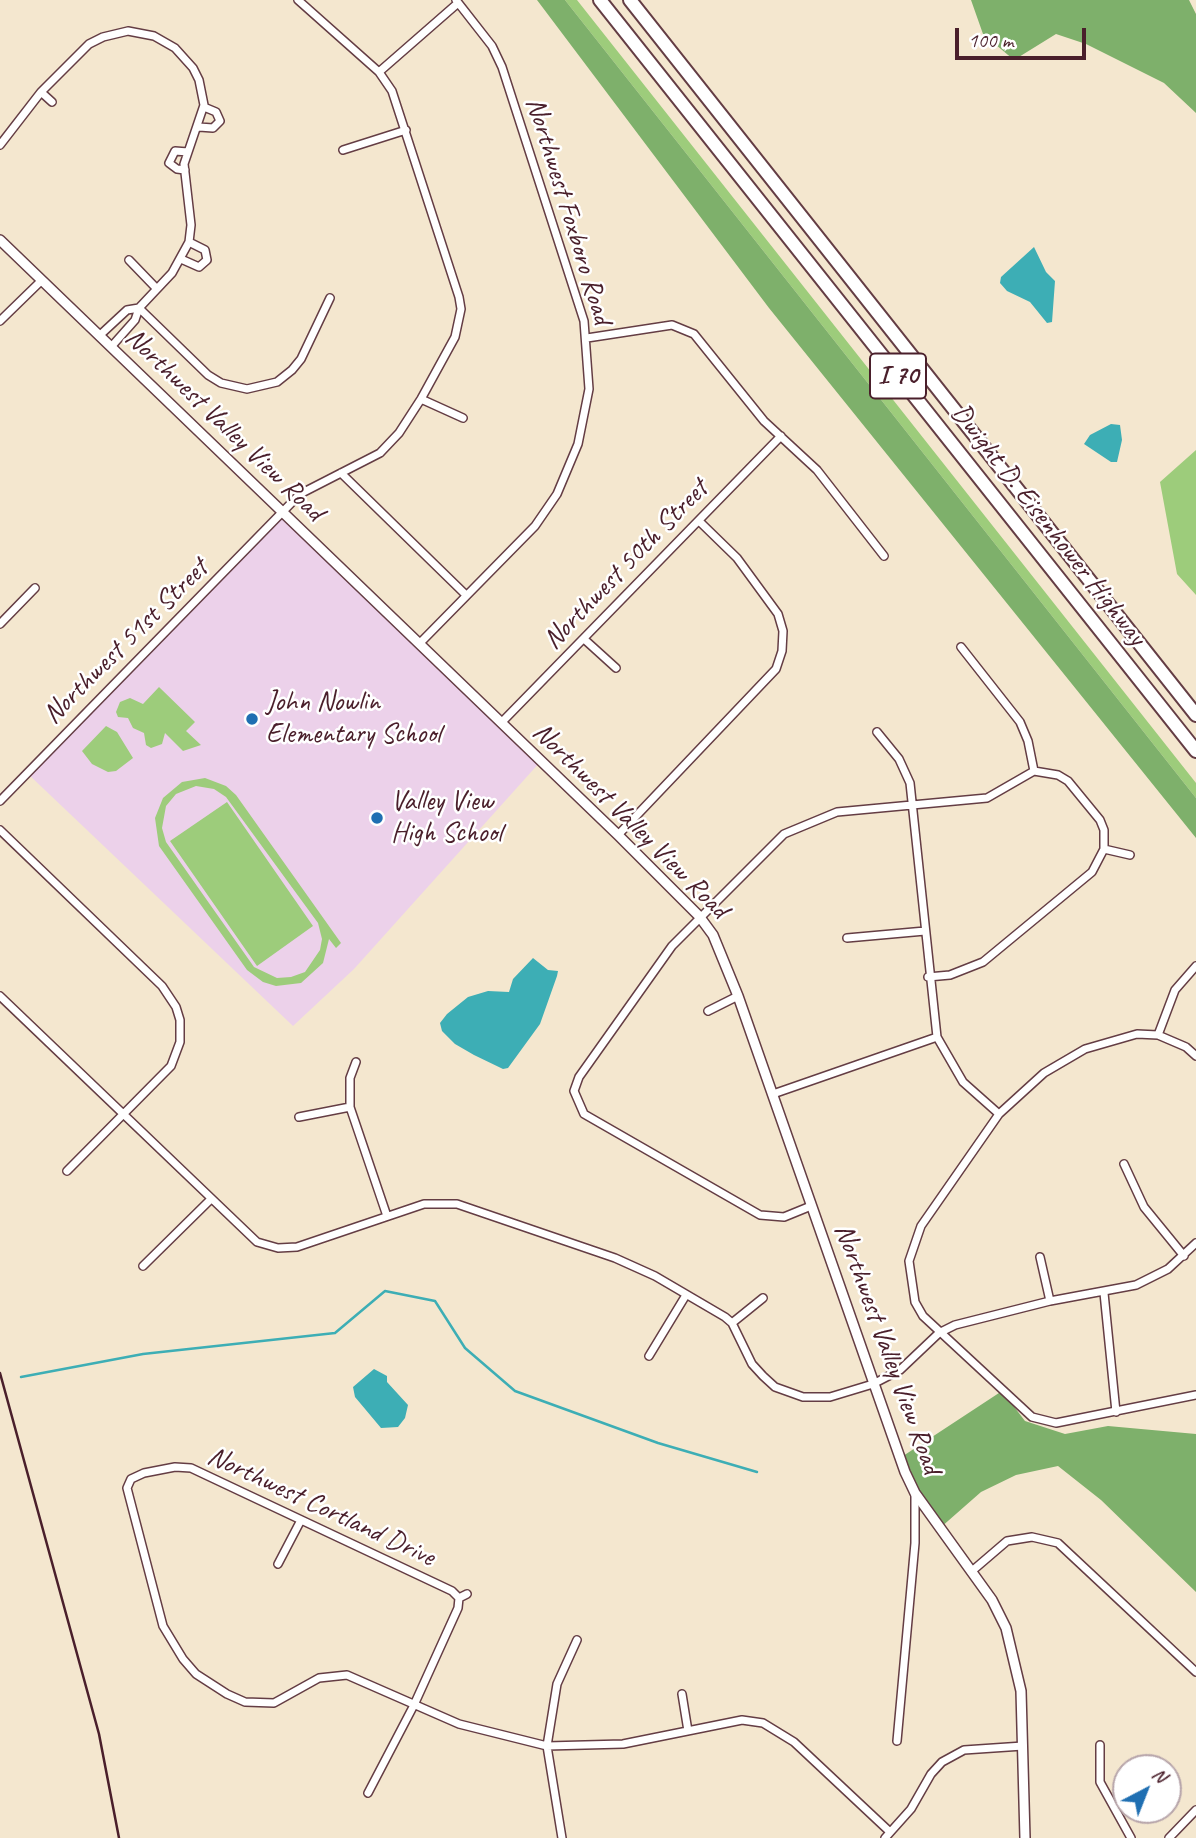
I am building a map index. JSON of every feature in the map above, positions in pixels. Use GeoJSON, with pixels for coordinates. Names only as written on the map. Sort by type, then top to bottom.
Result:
{"type":"FeatureCollection","features":[{"type":"Feature","properties":{"kind":"highway","name":"Dwight D. Eisenhower Highway"},"geometry":{"type":"LineString","coordinates":[[600,0],[1196,751]]}},
{"type":"Feature","properties":{"kind":"highway","name":"Dwight D. Eisenhower Highway"},"geometry":{"type":"LineString","coordinates":[[630,0],[1196,715]]}},
{"type":"Feature","properties":{"kind":"street"},"geometry":{"type":"LineString","coordinates":[[298,0],[379,72],[457,2]]}},
{"type":"Feature","properties":{"kind":"street","name":"Northwest Foxboro Road"},"geometry":{"type":"LineString","coordinates":[[420,643],[535,526],[565,478],[578,444],[587,404],[587,338],[498,56],[457,2]]}},
{"type":"Feature","properties":{"kind":"street"},"geometry":{"type":"LineString","coordinates":[[0,145],[41,92],[89,44],[128,31],[165,41],[185,58],[199,80],[204,107],[188,152],[185,170],[191,225],[189,242],[181,259],[139,308],[135,320],[111,347]]}},
{"type":"Feature","properties":{"kind":"street","name":"Northwest 51st Street"},"geometry":{"type":"LineString","coordinates":[[0,801],[308,488],[380,453],[398,433],[421,399],[455,337],[461,309],[406,130],[391,91],[379,72]]}},
{"type":"Feature","properties":{"kind":"street"},"geometry":{"type":"LineString","coordinates":[[41,92],[52,102]]}},
{"type":"Feature","properties":{"kind":"street"},"geometry":{"type":"LineString","coordinates":[[199,127],[214,128],[220,121],[216,112],[204,107]]}},
{"type":"Feature","properties":{"kind":"street"},"geometry":{"type":"LineString","coordinates":[[344,150],[406,130]]}},
{"type":"Feature","properties":{"kind":"street"},"geometry":{"type":"LineString","coordinates":[[185,170],[177,169],[169,163],[175,151],[188,152]]}},
{"type":"Feature","properties":{"kind":"street","name":"Northwest Valley View Road"},"geometry":{"type":"LineString","coordinates":[[0,240],[420,643],[699,916],[723,954],[873,1384],[915,1493],[992,1600],[1015,1657],[1021,1691],[1025,1838]]}},
{"type":"Feature","properties":{"kind":"street"},"geometry":{"type":"LineString","coordinates":[[181,259],[199,267],[207,260],[205,250],[189,242]]}},
{"type":"Feature","properties":{"kind":"street"},"geometry":{"type":"LineString","coordinates":[[129,260],[158,289]]}},
{"type":"Feature","properties":{"kind":"street"},"geometry":{"type":"LineString","coordinates":[[0,321],[42,280]]}},
{"type":"Feature","properties":{"kind":"street"},"geometry":{"type":"LineString","coordinates":[[139,308],[208,375],[221,383],[247,389],[277,382],[292,370],[301,359],[330,298]]}},
{"type":"Feature","properties":{"kind":"street"},"geometry":{"type":"LineString","coordinates":[[99,336],[127,310],[139,308]]}},
{"type":"Feature","properties":{"kind":"street"},"geometry":{"type":"LineString","coordinates":[[587,338],[673,325],[684,328],[702,341],[765,421],[817,470],[884,556]]}},
{"type":"Feature","properties":{"kind":"street"},"geometry":{"type":"LineString","coordinates":[[421,399],[463,418]]}},
{"type":"Feature","properties":{"kind":"street","name":"Northwest 50th Street"},"geometry":{"type":"LineString","coordinates":[[501,723],[781,436]]}},
{"type":"Feature","properties":{"kind":"street"},"geometry":{"type":"LineString","coordinates":[[341,473],[466,595]]}},
{"type":"Feature","properties":{"kind":"street"},"geometry":{"type":"LineString","coordinates":[[618,835],[776,668],[782,651],[783,631],[778,614],[737,558],[699,521]]}},
{"type":"Feature","properties":{"kind":"street"},"geometry":{"type":"LineString","coordinates":[[0,624],[35,588]]}},
{"type":"Feature","properties":{"kind":"street"},"geometry":{"type":"LineString","coordinates":[[584,639],[616,668]]}},
{"type":"Feature","properties":{"kind":"street"},"geometry":{"type":"LineString","coordinates":[[961,647],[1020,722],[1028,741],[1034,771]]}},
{"type":"Feature","properties":{"kind":"street"},"geometry":{"type":"LineString","coordinates":[[877,732],[906,770],[937,1037],[963,1082],[999,1114]]}},
{"type":"Feature","properties":{"kind":"street"},"geometry":{"type":"LineString","coordinates":[[811,1206],[784,1217],[760,1214],[593,1119],[578,1105],[574,1091],[586,1064],[672,946],[769,847],[799,825],[837,812],[986,798],[1034,771],[1058,775],[1075,787],[1100,820],[1104,849],[1092,872],[983,962],[950,975],[928,977]]}},
{"type":"Feature","properties":{"kind":"street"},"geometry":{"type":"LineString","coordinates":[[0,830],[162,986],[176,1007],[181,1030],[171,1066],[67,1171]]}},
{"type":"Feature","properties":{"kind":"street"},"geometry":{"type":"LineString","coordinates":[[1104,849],[1130,855]]}},
{"type":"Feature","properties":{"kind":"street"},"geometry":{"type":"LineString","coordinates":[[847,938],[925,931]]}},
{"type":"Feature","properties":{"kind":"street"},"geometry":{"type":"LineString","coordinates":[[1158,1035],[1175,990],[1196,966]]}},
{"type":"Feature","properties":{"kind":"street"},"geometry":{"type":"LineString","coordinates":[[0,996],[247,1236],[278,1248],[297,1247],[435,1202],[457,1204],[615,1258],[648,1272],[732,1323],[752,1364],[775,1387],[789,1393],[830,1397],[873,1384],[900,1370],[939,1333],[955,1325],[1050,1301],[1136,1285],[1184,1256],[1196,1243]]}},
{"type":"Feature","properties":{"kind":"street"},"geometry":{"type":"LineString","coordinates":[[708,1011],[738,996]]}},
{"type":"Feature","properties":{"kind":"street"},"geometry":{"type":"LineString","coordinates":[[1196,1056],[1186,1048],[1158,1035],[1137,1034],[1084,1049],[1044,1073],[999,1114],[921,1226],[913,1243],[909,1280],[915,1302],[939,1333],[952,1340],[1032,1417],[1056,1423],[1196,1395]]}},
{"type":"Feature","properties":{"kind":"street"},"geometry":{"type":"LineString","coordinates":[[773,1094],[937,1037]]}},
{"type":"Feature","properties":{"kind":"street"},"geometry":{"type":"LineString","coordinates":[[356,1062],[350,1078],[350,1107],[387,1216]]}},
{"type":"Feature","properties":{"kind":"street"},"geometry":{"type":"LineString","coordinates":[[299,1117],[350,1107]]}},
{"type":"Feature","properties":{"kind":"street"},"geometry":{"type":"LineString","coordinates":[[1124,1164],[1144,1207],[1184,1256]]}},
{"type":"Feature","properties":{"kind":"street"},"geometry":{"type":"LineString","coordinates":[[143,1266],[210,1200]]}},
{"type":"Feature","properties":{"kind":"street"},"geometry":{"type":"LineString","coordinates":[[1040,1257],[1050,1301]]}},
{"type":"Feature","properties":{"kind":"street"},"geometry":{"type":"LineString","coordinates":[[1104,1293],[1116,1412]]}},
{"type":"Feature","properties":{"kind":"street"},"geometry":{"type":"LineString","coordinates":[[649,1356],[687,1295]]}},
{"type":"Feature","properties":{"kind":"street"},"geometry":{"type":"LineString","coordinates":[[732,1323],[763,1298]]}},
{"type":"Feature","properties":{"kind":"street","name":"Northwest Cortland Drive"},"geometry":{"type":"LineString","coordinates":[[368,1793],[414,1705],[463,1596],[191,1468],[175,1466],[131,1479],[123,1487],[163,1626],[183,1659],[196,1674],[227,1694],[245,1702],[274,1703],[319,1678],[346,1675],[414,1705],[488,1734],[547,1746],[623,1744],[742,1720],[768,1725],[794,1742],[888,1835]]}},
{"type":"Feature","properties":{"kind":"street"},"geometry":{"type":"LineString","coordinates":[[897,1741],[915,1543],[915,1493]]}},
{"type":"Feature","properties":{"kind":"street"},"geometry":{"type":"LineString","coordinates":[[278,1564],[301,1520]]}},
{"type":"Feature","properties":{"kind":"street"},"geometry":{"type":"LineString","coordinates":[[972,1571],[1007,1541],[1032,1537],[1058,1543],[1196,1672]]}},
{"type":"Feature","properties":{"kind":"street"},"geometry":{"type":"LineString","coordinates":[[562,1838],[547,1746],[557,1684],[577,1640]]}},
{"type":"Feature","properties":{"kind":"street"},"geometry":{"type":"LineString","coordinates":[[682,1694],[688,1731]]}},
{"type":"Feature","properties":{"kind":"street"},"geometry":{"type":"LineString","coordinates":[[1100,1745],[1100,1782],[1130,1838]]}},
{"type":"Feature","properties":{"kind":"street"},"geometry":{"type":"LineString","coordinates":[[888,1835],[911,1809],[931,1774],[951,1756],[974,1748],[1023,1746]]}},
{"type":"Feature","properties":{"kind":"street"},"geometry":{"type":"LineString","coordinates":[[1168,1838],[1196,1810]]}},
{"type":"Feature","properties":{"kind":"shaded area"},"geometry":{"type":"Polygon","coordinates":[[[282,513],[541,761],[354,969],[293,1026],[27,773],[282,513]]]}},
{"type":"Feature","properties":{"kind":"green space"},"geometry":{"type":"Polygon","coordinates":[[[537,0],[565,0],[1196,798],[1196,838],[769,308],[537,0]]]}},
{"type":"Feature","properties":{"kind":"green space"},"geometry":{"type":"Polygon","coordinates":[[[565,0],[577,0],[1196,783],[1196,798],[565,0]]]}},
{"type":"Feature","properties":{"kind":"green space"},"geometry":{"type":"Polygon","coordinates":[[[971,0],[1189,0],[1196,14],[1196,113],[1164,83],[1086,44],[1056,34],[1014,60],[983,34],[971,0]]]}},
{"type":"Feature","properties":{"kind":"green space"},"geometry":{"type":"Polygon","coordinates":[[[1196,450],[1196,595],[1177,574],[1160,482],[1196,450]]]}},
{"type":"Feature","properties":{"kind":"green space"},"geometry":{"type":"Polygon","coordinates":[[[159,687],[195,722],[186,731],[201,745],[183,751],[165,733],[162,744],[151,748],[146,745],[144,733],[133,728],[128,718],[118,717],[116,712],[120,702],[130,698],[143,704],[159,687]]]}},
{"type":"Feature","properties":{"kind":"green space"},"geometry":{"type":"Polygon","coordinates":[[[106,726],[117,732],[133,758],[116,771],[108,772],[92,764],[82,751],[106,726]]]}},
{"type":"Feature","properties":{"kind":"green space"},"geometry":{"type":"Polygon","coordinates":[[[205,778],[226,786],[236,795],[341,943],[336,948],[329,939],[323,963],[301,983],[276,986],[263,982],[247,970],[159,846],[155,818],[163,798],[182,782],[205,778]],[[196,786],[176,794],[166,806],[162,828],[166,842],[254,967],[277,978],[305,972],[320,950],[322,939],[318,923],[226,797],[214,789],[196,786]]]}},
{"type":"Feature","properties":{"kind":"green space"},"geometry":{"type":"Polygon","coordinates":[[[227,802],[313,926],[257,966],[170,841],[227,802]]]}},
{"type":"Feature","properties":{"kind":"green space"},"geometry":{"type":"Polygon","coordinates":[[[1002,1391],[1025,1421],[1065,1434],[1108,1426],[1196,1434],[1196,1592],[1101,1500],[1058,1466],[1016,1475],[981,1492],[940,1528],[915,1493],[900,1458],[1002,1391]]]}},
{"type":"Feature","properties":{"kind":"water"},"geometry":{"type":"Polygon","coordinates":[[[1034,247],[1046,272],[1055,281],[1052,322],[1047,323],[1030,302],[1007,291],[1000,283],[1001,277],[1034,247]]]}},
{"type":"Feature","properties":{"kind":"water"},"geometry":{"type":"Polygon","coordinates":[[[1111,424],[1120,425],[1122,440],[1117,462],[1111,462],[1084,444],[1090,435],[1111,424]]]}},
{"type":"Feature","properties":{"kind":"water"},"geometry":{"type":"Polygon","coordinates":[[[533,958],[548,970],[558,971],[557,976],[540,1024],[508,1068],[503,1069],[474,1055],[455,1044],[442,1031],[440,1023],[468,997],[488,991],[509,992],[513,979],[533,958]]]}},
{"type":"Feature","properties":{"kind":"water"},"geometry":{"type":"Polygon","coordinates":[[[374,1369],[387,1376],[387,1382],[408,1405],[405,1418],[398,1427],[381,1428],[355,1397],[353,1387],[374,1369]]]}},
{"type":"Feature","properties":{"kind":"waterway"},"geometry":{"type":"LineString","coordinates":[[21,1377],[143,1354],[335,1333],[385,1291],[435,1301],[465,1348],[515,1391],[658,1443],[757,1472]]}},
{"type":"Feature","properties":{"kind":"railway"},"geometry":{"type":"LineString","coordinates":[[0,1373],[99,1734],[119,1838]]}},
{"type":"Feature","properties":{"kind":"place","name":"John Nowlin Elementary School"},"geometry":{"type":"Point","coordinates":[252,719]}},
{"type":"Feature","properties":{"kind":"place","name":"Valley View High School"},"geometry":{"type":"Point","coordinates":[377,818]}}]}
